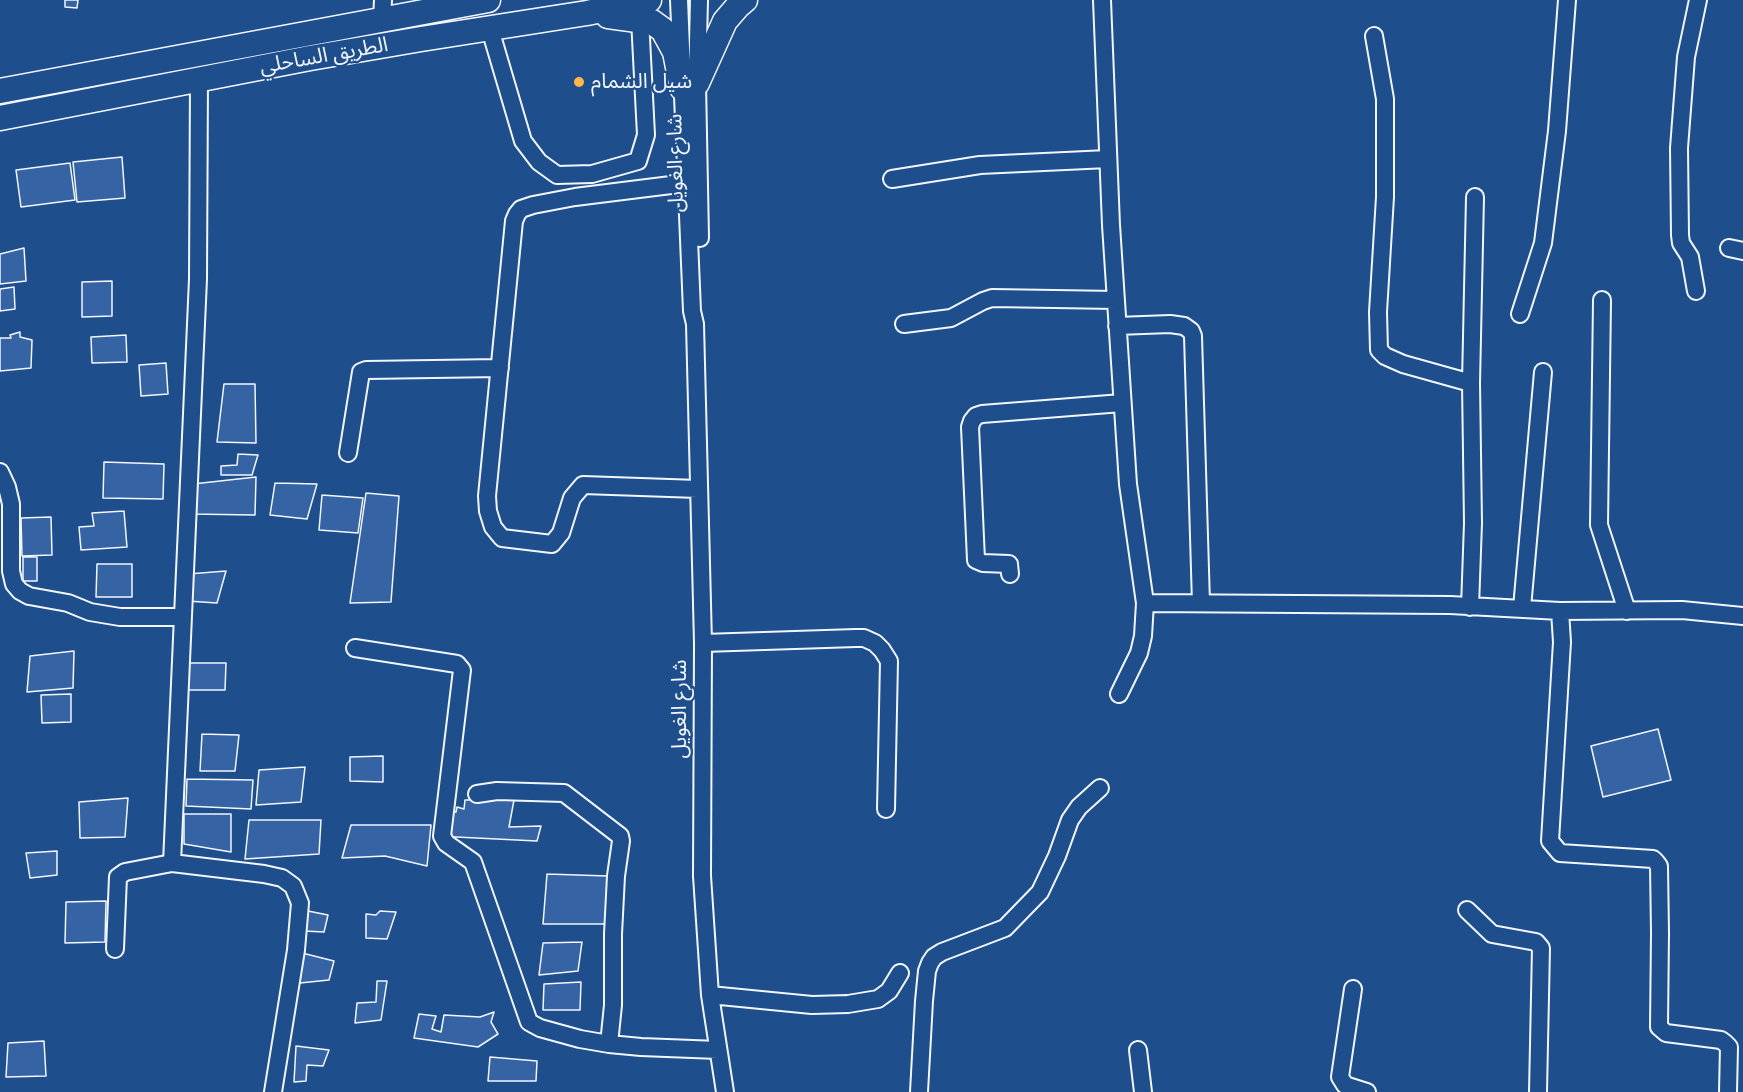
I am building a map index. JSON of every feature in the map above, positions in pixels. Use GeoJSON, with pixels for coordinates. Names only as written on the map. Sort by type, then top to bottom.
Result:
{"type":"FeatureCollection","features":[{"type":"Feature","properties":{"kind":"highway","name":"الطريق الساحلي"},"geometry":{"type":"LineString","coordinates":[[0,91],[382,10],[488,0]]}},
{"type":"Feature","properties":{"kind":"highway"},"geometry":{"type":"LineString","coordinates":[[690,85],[725,21],[745,0]]}},
{"type":"Feature","properties":{"kind":"highway","name":"الطريق الساحلي"},"geometry":{"type":"LineString","coordinates":[[0,118],[421,39],[587,13],[645,10]]}},
{"type":"Feature","properties":{"kind":"highway"},"geometry":{"type":"LineString","coordinates":[[645,10],[652,22],[663,30],[690,85]]}},
{"type":"Feature","properties":{"kind":"street","name":"شارع الغويل"},"geometry":{"type":"LineString","coordinates":[[679,0],[690,85],[702,307],[695,324]]}},
{"type":"Feature","properties":{"kind":"street","name":"شارع الغويل"},"geometry":{"type":"LineString","coordinates":[[699,0],[690,85],[687,183],[692,311],[695,324],[703,643],[702,876],[710,995],[725,1092]]}},
{"type":"Feature","properties":{"kind":"street"},"geometry":{"type":"LineString","coordinates":[[1101,0],[1122,403],[1128,484],[1145,603],[1143,636],[1138,653],[1119,694]]}},
{"type":"Feature","properties":{"kind":"street"},"geometry":{"type":"LineString","coordinates":[[1520,314],[1543,243],[1557,131],[1567,0]]}},
{"type":"Feature","properties":{"kind":"street"},"geometry":{"type":"LineString","coordinates":[[1696,291],[1690,257],[1681,243],[1680,235],[1679,148],[1686,57],[1698,0]]}},
{"type":"Feature","properties":{"kind":"street"},"geometry":{"type":"LineString","coordinates":[[490,29],[523,141],[539,162],[557,176],[592,174],[638,161],[646,135],[645,10]]}},
{"type":"Feature","properties":{"kind":"street"},"geometry":{"type":"LineString","coordinates":[[1374,36],[1385,99],[1385,198],[1378,312],[1379,350],[1385,356],[1403,364],[1471,383]]}},
{"type":"Feature","properties":{"kind":"street"},"geometry":{"type":"LineString","coordinates":[[172,863],[198,279],[199,80]]}},
{"type":"Feature","properties":{"kind":"street"},"geometry":{"type":"LineString","coordinates":[[892,179],[980,165],[1108,159]]}},
{"type":"Feature","properties":{"kind":"street"},"geometry":{"type":"LineString","coordinates":[[687,183],[575,197],[533,205],[517,214],[514,221],[487,496],[488,511],[493,527],[502,538],[552,543],[561,533],[572,498],[582,485],[698,489]]}},
{"type":"Feature","properties":{"kind":"street"},"geometry":{"type":"LineString","coordinates":[[1470,607],[1473,523],[1471,383],[1475,197]]}},
{"type":"Feature","properties":{"kind":"street"},"geometry":{"type":"LineString","coordinates":[[904,324],[951,318],[992,298],[1116,300]]}},
{"type":"Feature","properties":{"kind":"street"},"geometry":{"type":"LineString","coordinates":[[1602,300],[1599,525],[1627,611]]}},
{"type":"Feature","properties":{"kind":"street"},"geometry":{"type":"LineString","coordinates":[[1117,326],[1170,324],[1184,326],[1191,331],[1193,336],[1201,603]]}},
{"type":"Feature","properties":{"kind":"street"},"geometry":{"type":"LineString","coordinates":[[348,453],[361,372],[366,370],[500,368]]}},
{"type":"Feature","properties":{"kind":"street"},"geometry":{"type":"LineString","coordinates":[[1522,608],[1543,372]]}},
{"type":"Feature","properties":{"kind":"street"},"geometry":{"type":"LineString","coordinates":[[1010,574],[1010,565],[1007,563],[983,563],[976,560],[970,427],[972,421],[976,416],[982,414],[1122,403]]}},
{"type":"Feature","properties":{"kind":"street"},"geometry":{"type":"LineString","coordinates":[[0,472],[11,504],[11,571],[14,584],[20,591],[29,596],[68,603],[90,612],[120,617],[182,617]]}},
{"type":"Feature","properties":{"kind":"street"},"geometry":{"type":"LineString","coordinates":[[1145,603],[1522,608],[1560,611],[1682,610],[1743,616]]}},
{"type":"Feature","properties":{"kind":"street"},"geometry":{"type":"LineString","coordinates":[[1560,611],[1562,642],[1550,841],[1560,853],[1653,859],[1659,866],[1659,1027],[1666,1033],[1720,1040],[1725,1043],[1729,1047],[1728,1092]]}},
{"type":"Feature","properties":{"kind":"street"},"geometry":{"type":"LineString","coordinates":[[703,643],[856,638],[864,638],[875,643],[888,661],[886,809]]}},
{"type":"Feature","properties":{"kind":"street"},"geometry":{"type":"LineString","coordinates":[[355,648],[457,664],[462,670],[442,836],[446,843],[473,862],[529,1022],[540,1028],[609,1044],[718,1050]]}},
{"type":"Feature","properties":{"kind":"street"},"geometry":{"type":"LineString","coordinates":[[919,1092],[927,970],[932,960],[942,952],[998,932],[1012,921],[1040,892],[1057,856],[1070,820],[1079,807],[1100,788]]}},
{"type":"Feature","properties":{"kind":"street"},"geometry":{"type":"LineString","coordinates":[[477,794],[497,791],[564,793],[620,836],[613,934],[613,1005],[609,1044]]}},
{"type":"Feature","properties":{"kind":"street"},"geometry":{"type":"LineString","coordinates":[[115,949],[118,877],[125,872],[172,863],[282,878],[292,886],[300,903],[296,950],[273,1092]]}},
{"type":"Feature","properties":{"kind":"street"},"geometry":{"type":"LineString","coordinates":[[1467,910],[1492,934],[1536,942],[1541,948],[1538,1092]]}},
{"type":"Feature","properties":{"kind":"street"},"geometry":{"type":"LineString","coordinates":[[710,995],[812,1005],[848,1004],[878,999],[889,991],[900,973]]}},
{"type":"Feature","properties":{"kind":"street"},"geometry":{"type":"LineString","coordinates":[[1353,989],[1340,1077],[1345,1085],[1367,1092]]}},
{"type":"Feature","properties":{"kind":"street"},"geometry":{"type":"LineString","coordinates":[[1138,1050],[1143,1092]]}},
{"type":"Feature","properties":{"kind":"building"},"geometry":{"type":"Polygon","coordinates":[[[65,0],[78,0],[77,8],[65,7],[65,0]]]}},
{"type":"Feature","properties":{"kind":"building"},"geometry":{"type":"Polygon","coordinates":[[[122,157],[125,198],[77,202],[73,162],[122,157]]]}},
{"type":"Feature","properties":{"kind":"building"},"geometry":{"type":"Polygon","coordinates":[[[70,163],[75,200],[21,207],[16,170],[70,163]]]}},
{"type":"Feature","properties":{"kind":"building"},"geometry":{"type":"Polygon","coordinates":[[[24,248],[26,281],[0,284],[0,254],[24,248]]]}},
{"type":"Feature","properties":{"kind":"building"},"geometry":{"type":"Polygon","coordinates":[[[112,281],[112,316],[82,317],[82,282],[112,281]]]}},
{"type":"Feature","properties":{"kind":"building"},"geometry":{"type":"Polygon","coordinates":[[[14,287],[15,309],[0,311],[0,289],[14,287]]]}},
{"type":"Feature","properties":{"kind":"building"},"geometry":{"type":"Polygon","coordinates":[[[20,332],[20,337],[32,340],[31,368],[0,371],[0,338],[11,338],[10,335],[20,332]]]}},
{"type":"Feature","properties":{"kind":"building"},"geometry":{"type":"Polygon","coordinates":[[[126,335],[127,362],[92,363],[91,337],[126,335]]]}},
{"type":"Feature","properties":{"kind":"building"},"geometry":{"type":"Polygon","coordinates":[[[166,363],[168,394],[141,396],[139,365],[166,363]]]}},
{"type":"Feature","properties":{"kind":"building"},"geometry":{"type":"Polygon","coordinates":[[[224,384],[255,384],[256,443],[217,442],[224,384]]]}},
{"type":"Feature","properties":{"kind":"building"},"geometry":{"type":"Polygon","coordinates":[[[238,454],[258,455],[252,475],[221,475],[221,466],[237,465],[238,454]]]}},
{"type":"Feature","properties":{"kind":"building"},"geometry":{"type":"Polygon","coordinates":[[[104,462],[164,464],[163,499],[103,498],[104,462]]]}},
{"type":"Feature","properties":{"kind":"building"},"geometry":{"type":"Polygon","coordinates":[[[256,477],[255,515],[191,514],[193,484],[256,477]]]}},
{"type":"Feature","properties":{"kind":"building"},"geometry":{"type":"Polygon","coordinates":[[[275,483],[317,484],[307,519],[270,515],[275,483]]]}},
{"type":"Feature","properties":{"kind":"building"},"geometry":{"type":"Polygon","coordinates":[[[366,493],[399,496],[391,602],[350,603],[366,493]]]}},
{"type":"Feature","properties":{"kind":"building"},"geometry":{"type":"Polygon","coordinates":[[[322,495],[363,498],[358,533],[319,530],[322,495]]]}},
{"type":"Feature","properties":{"kind":"building"},"geometry":{"type":"Polygon","coordinates":[[[124,511],[127,547],[81,550],[79,527],[94,526],[92,513],[124,511]]]}},
{"type":"Feature","properties":{"kind":"building"},"geometry":{"type":"Polygon","coordinates":[[[51,517],[52,555],[22,556],[21,518],[51,517]]]}},
{"type":"Feature","properties":{"kind":"building"},"geometry":{"type":"Polygon","coordinates":[[[23,557],[37,557],[37,581],[23,581],[23,557]]]}},
{"type":"Feature","properties":{"kind":"building"},"geometry":{"type":"Polygon","coordinates":[[[97,564],[132,564],[132,597],[96,597],[97,564]]]}},
{"type":"Feature","properties":{"kind":"building"},"geometry":{"type":"Polygon","coordinates":[[[226,571],[217,603],[187,601],[188,574],[226,571]]]}},
{"type":"Feature","properties":{"kind":"building"},"geometry":{"type":"Polygon","coordinates":[[[74,651],[73,688],[27,692],[30,656],[74,651]]]}},
{"type":"Feature","properties":{"kind":"building"},"geometry":{"type":"Polygon","coordinates":[[[187,663],[226,663],[225,690],[185,690],[187,663]]]}},
{"type":"Feature","properties":{"kind":"building"},"geometry":{"type":"Polygon","coordinates":[[[71,694],[71,722],[42,723],[41,695],[71,694]]]}},
{"type":"Feature","properties":{"kind":"building"},"geometry":{"type":"Polygon","coordinates":[[[1658,729],[1671,780],[1603,797],[1591,746],[1658,729]]]}},
{"type":"Feature","properties":{"kind":"building"},"geometry":{"type":"Polygon","coordinates":[[[202,734],[239,735],[235,771],[200,771],[202,734]]]}},
{"type":"Feature","properties":{"kind":"building"},"geometry":{"type":"Polygon","coordinates":[[[383,756],[383,782],[350,781],[350,757],[383,756]]]}},
{"type":"Feature","properties":{"kind":"building"},"geometry":{"type":"Polygon","coordinates":[[[305,767],[301,802],[256,805],[259,770],[305,767]]]}},
{"type":"Feature","properties":{"kind":"building"},"geometry":{"type":"Polygon","coordinates":[[[187,779],[253,780],[251,809],[186,806],[187,779]]]}},
{"type":"Feature","properties":{"kind":"building"},"geometry":{"type":"Polygon","coordinates":[[[128,798],[125,837],[80,838],[79,802],[128,798]]]}},
{"type":"Feature","properties":{"kind":"building"},"geometry":{"type":"Polygon","coordinates":[[[465,800],[514,800],[509,827],[541,826],[537,841],[436,836],[438,810],[456,812],[457,807],[464,809],[465,800]]]}},
{"type":"Feature","properties":{"kind":"building"},"geometry":{"type":"Polygon","coordinates":[[[184,814],[231,814],[231,852],[184,844],[184,814]]]}},
{"type":"Feature","properties":{"kind":"building"},"geometry":{"type":"Polygon","coordinates":[[[249,820],[321,820],[319,854],[245,859],[249,820]]]}},
{"type":"Feature","properties":{"kind":"building"},"geometry":{"type":"Polygon","coordinates":[[[351,825],[431,825],[427,866],[385,856],[342,858],[351,825]]]}},
{"type":"Feature","properties":{"kind":"building"},"geometry":{"type":"Polygon","coordinates":[[[57,851],[57,875],[30,878],[26,853],[57,851]]]}},
{"type":"Feature","properties":{"kind":"building"},"geometry":{"type":"Polygon","coordinates":[[[547,874],[608,876],[606,924],[543,924],[547,874]]]}},
{"type":"Feature","properties":{"kind":"building"},"geometry":{"type":"Polygon","coordinates":[[[106,901],[105,942],[65,943],[66,902],[106,901]]]}},
{"type":"Feature","properties":{"kind":"building"},"geometry":{"type":"Polygon","coordinates":[[[303,910],[328,915],[324,932],[304,931],[303,910]]]}},
{"type":"Feature","properties":{"kind":"building"},"geometry":{"type":"Polygon","coordinates":[[[380,911],[396,912],[387,939],[366,938],[366,914],[376,915],[380,911]]]}},
{"type":"Feature","properties":{"kind":"building"},"geometry":{"type":"Polygon","coordinates":[[[582,942],[578,971],[539,975],[543,943],[582,942]]]}},
{"type":"Feature","properties":{"kind":"building"},"geometry":{"type":"Polygon","coordinates":[[[302,953],[334,961],[329,980],[300,983],[302,953]]]}},
{"type":"Feature","properties":{"kind":"building"},"geometry":{"type":"Polygon","coordinates":[[[377,981],[387,981],[381,1020],[355,1023],[357,1003],[376,1002],[377,981]]]}},
{"type":"Feature","properties":{"kind":"building"},"geometry":{"type":"Polygon","coordinates":[[[581,982],[580,1010],[543,1010],[544,984],[581,982]]]}},
{"type":"Feature","properties":{"kind":"building"},"geometry":{"type":"Polygon","coordinates":[[[494,1012],[491,1022],[498,1034],[478,1047],[414,1038],[419,1014],[436,1016],[432,1029],[441,1032],[444,1015],[480,1017],[494,1012]]]}},
{"type":"Feature","properties":{"kind":"building"},"geometry":{"type":"Polygon","coordinates":[[[44,1041],[46,1076],[6,1077],[8,1043],[44,1041]]]}},
{"type":"Feature","properties":{"kind":"building"},"geometry":{"type":"Polygon","coordinates":[[[296,1046],[329,1050],[323,1066],[307,1065],[306,1081],[294,1082],[296,1046]]]}},
{"type":"Feature","properties":{"kind":"building"},"geometry":{"type":"Polygon","coordinates":[[[490,1057],[537,1061],[536,1081],[488,1081],[490,1057]]]}},
{"type":"Feature","properties":{"kind":"place","name":"شيل الشمام"},"geometry":{"type":"Point","coordinates":[579,82]}}]}
